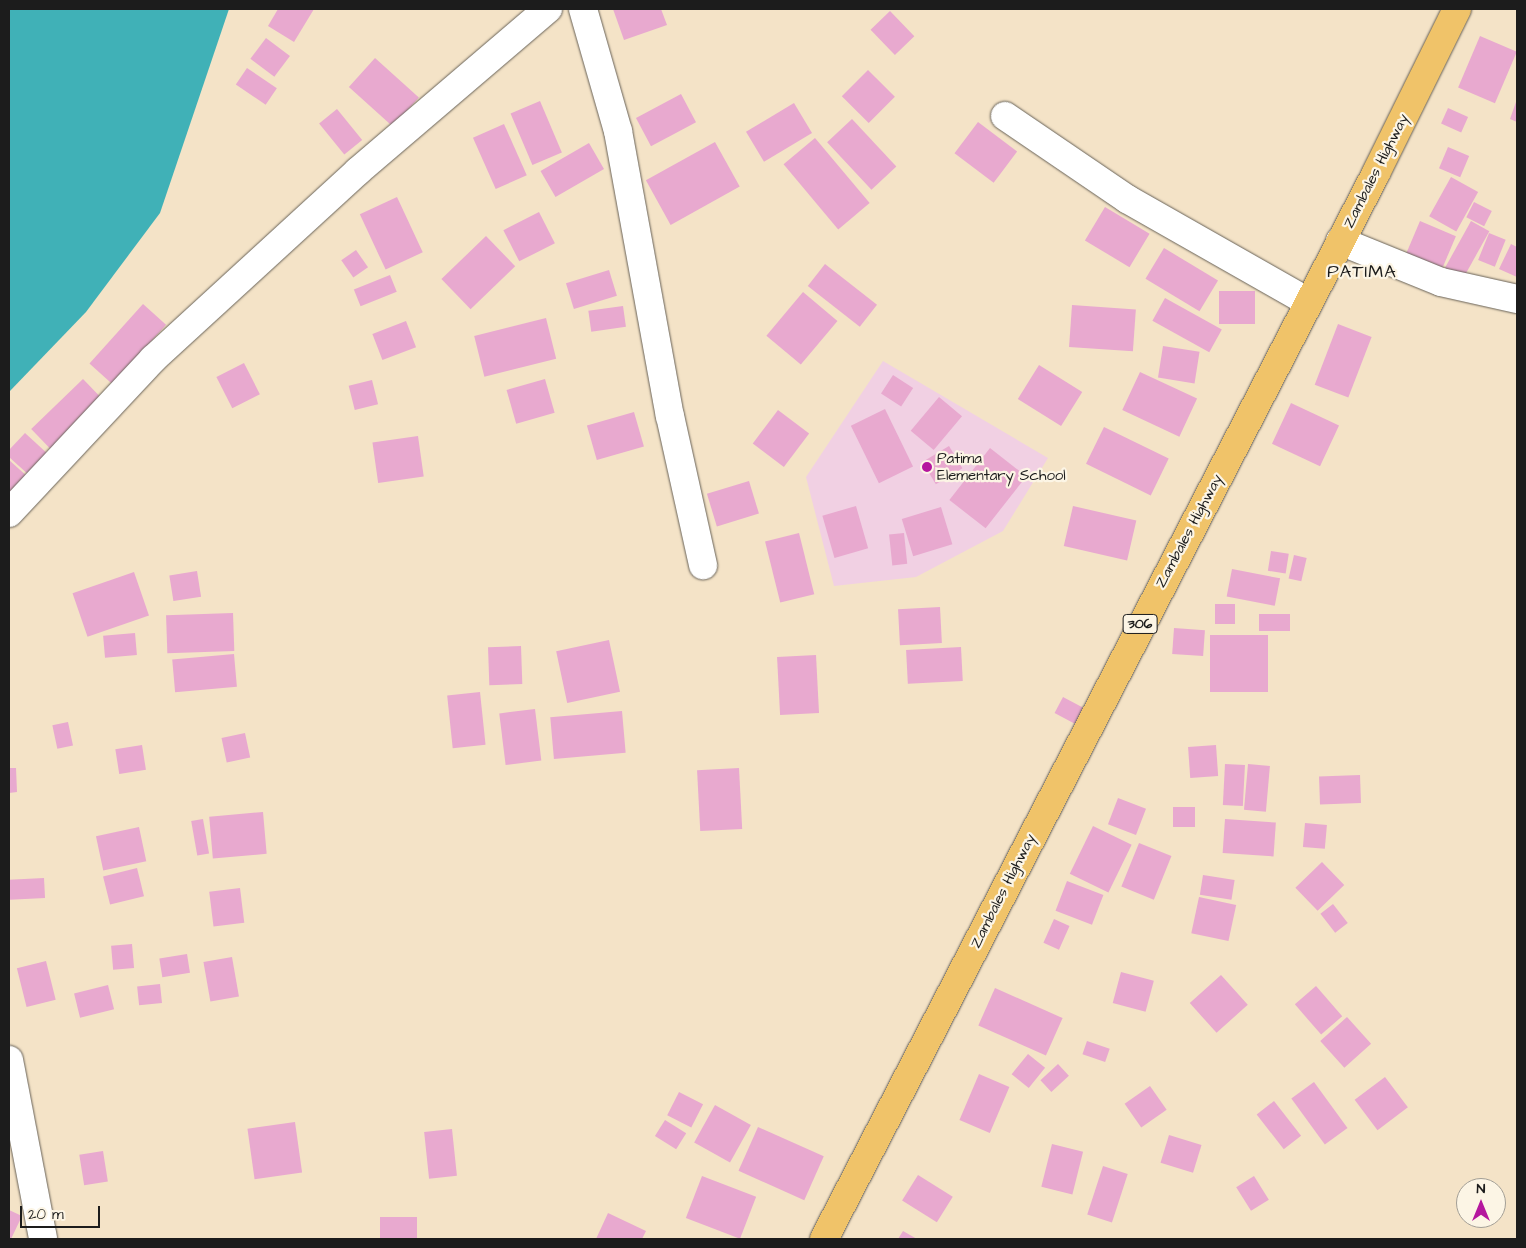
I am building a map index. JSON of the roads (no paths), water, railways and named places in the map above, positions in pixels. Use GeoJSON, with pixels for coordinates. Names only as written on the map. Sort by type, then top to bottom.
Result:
{"type":"FeatureCollection","features":[{"type":"Feature","properties":{"kind":"main road","name":"Zambales Highway"},"geometry":{"type":"LineString","coordinates":[[824,1239],[1340,240],[1457,9]]}},
{"type":"Feature","properties":{"kind":"street"},"geometry":{"type":"LineString","coordinates":[[9,513],[153,359],[358,171],[548,9]]}},
{"type":"Feature","properties":{"kind":"street"},"geometry":{"type":"LineString","coordinates":[[583,9],[618,131],[670,416],[703,565]]}},
{"type":"Feature","properties":{"kind":"street"},"geometry":{"type":"LineString","coordinates":[[1006,116],[1127,199],[1308,302]]}},
{"type":"Feature","properties":{"kind":"street"},"geometry":{"type":"LineString","coordinates":[[1340,240],[1441,282],[1517,299]]}},
{"type":"Feature","properties":{"kind":"street"},"geometry":{"type":"LineString","coordinates":[[9,1060],[43,1239]]}},
{"type":"Feature","properties":{"kind":"water"},"geometry":{"type":"Polygon","coordinates":[[[9,9],[229,9],[160,213],[86,312],[9,392],[9,9]]]}},
{"type":"Feature","properties":{"kind":"place","name":"Patima Elementary School"},"geometry":{"type":"Point","coordinates":[927,467]}},
{"type":"Feature","properties":{"kind":"district","name":"PATIMA"},"geometry":{"type":"Point","coordinates":[1362,272]}}]}
